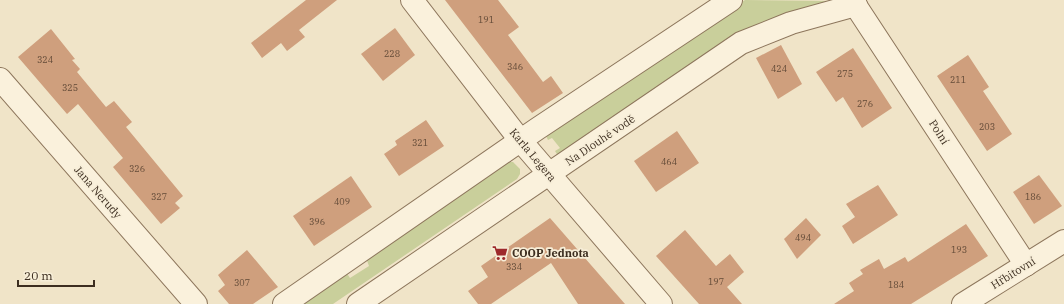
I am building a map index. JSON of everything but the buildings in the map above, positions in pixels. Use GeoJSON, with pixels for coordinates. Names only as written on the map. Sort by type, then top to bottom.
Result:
{"type":"FeatureCollection","features":[{"type":"Feature","properties":{"kind":"street","name":"Karla Legera"},"geometry":{"type":"LineString","coordinates":[[412,0],[548,175],[661,304]]}},
{"type":"Feature","properties":{"kind":"street"},"geometry":{"type":"LineString","coordinates":[[284,304],[520,140],[718,7],[731,0]]}},
{"type":"Feature","properties":{"kind":"street","name":"Na Dlouhé vodě"},"geometry":{"type":"LineString","coordinates":[[358,304],[741,43],[791,23],[854,3]]}},
{"type":"Feature","properties":{"kind":"street","name":"Polní"},"geometry":{"type":"LineString","coordinates":[[854,3],[1026,265]]}},
{"type":"Feature","properties":{"kind":"street","name":"Jana Nerudy"},"geometry":{"type":"LineString","coordinates":[[0,79],[196,304]]}},
{"type":"Feature","properties":{"kind":"street","name":"Hřbitovní"},"geometry":{"type":"LineString","coordinates":[[963,304],[1064,241]]}},
{"type":"Feature","properties":{"kind":"green space"},"geometry":{"type":"Polygon","coordinates":[[[745,0],[832,1],[560,159],[555,151],[560,148],[552,138],[548,140],[546,136],[673,46],[745,0]]]}},
{"type":"Feature","properties":{"kind":"green space"},"geometry":{"type":"Polygon","coordinates":[[[508,162],[513,162],[520,169],[520,174],[517,179],[333,304],[298,304],[346,272],[350,278],[369,266],[366,258],[508,162]]]}},
{"type":"Feature","properties":{"kind":"place","name":"COOP Jednota"},"geometry":{"type":"Point","coordinates":[500,253]}}]}
